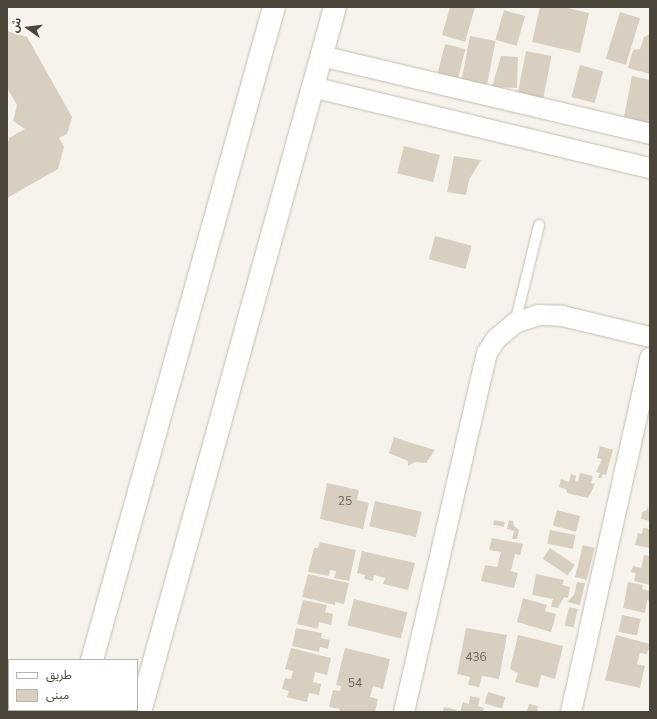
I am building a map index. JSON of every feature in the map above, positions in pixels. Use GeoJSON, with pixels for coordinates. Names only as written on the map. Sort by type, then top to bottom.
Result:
{"type":"FeatureCollection","features":[{"type":"Feature","properties":{"kind":"street"},"geometry":{"type":"LineString","coordinates":[[92,659],[274,7]]}},
{"type":"Feature","properties":{"kind":"street"},"geometry":{"type":"LineString","coordinates":[[140,712],[335,7]]}},
{"type":"Feature","properties":{"kind":"street"},"geometry":{"type":"LineString","coordinates":[[321,56],[650,134]]}},
{"type":"Feature","properties":{"kind":"street"},"geometry":{"type":"LineString","coordinates":[[312,87],[650,168]]}},
{"type":"Feature","properties":{"kind":"street"},"geometry":{"type":"LineString","coordinates":[[404,712],[487,353],[496,339],[515,323],[538,315],[562,316],[650,337]]}},
{"type":"Feature","properties":{"kind":"street"},"geometry":{"type":"LineString","coordinates":[[571,712],[650,358]]}},
{"type":"Feature","properties":{"kind":"lane"},"geometry":{"type":"LineString","coordinates":[[515,323],[539,225]]}},
{"type":"Feature","properties":{"kind":"building"},"geometry":{"type":"Polygon","coordinates":[[[450,7],[475,7],[465,42],[442,35],[450,7]]]}},
{"type":"Feature","properties":{"kind":"building"},"geometry":{"type":"Polygon","coordinates":[[[540,7],[563,7],[589,13],[580,53],[532,42],[540,7]]]}},
{"type":"Feature","properties":{"kind":"building"},"geometry":{"type":"Polygon","coordinates":[[[504,10],[525,16],[517,46],[495,40],[504,10]]]}},
{"type":"Feature","properties":{"kind":"building"},"geometry":{"type":"Polygon","coordinates":[[[620,12],[640,18],[626,65],[606,59],[620,12]]]}},
{"type":"Feature","properties":{"kind":"building"},"geometry":{"type":"Polygon","coordinates":[[[7,31],[27,37],[72,117],[67,134],[59,138],[64,147],[58,169],[7,198],[7,146],[9,138],[25,129],[13,121],[17,105],[7,88],[7,31]]]}},
{"type":"Feature","properties":{"kind":"building"},"geometry":{"type":"Polygon","coordinates":[[[650,34],[650,74],[628,68],[633,50],[640,49],[644,37],[650,34]]]}},
{"type":"Feature","properties":{"kind":"building"},"geometry":{"type":"Polygon","coordinates":[[[470,36],[496,41],[486,88],[461,83],[470,36]]]}},
{"type":"Feature","properties":{"kind":"building"},"geometry":{"type":"Polygon","coordinates":[[[445,44],[465,49],[457,81],[437,76],[445,44]]]}},
{"type":"Feature","properties":{"kind":"building"},"geometry":{"type":"Polygon","coordinates":[[[526,51],[552,56],[542,104],[517,99],[526,51]]]}},
{"type":"Feature","properties":{"kind":"building"},"geometry":{"type":"Polygon","coordinates":[[[501,56],[518,57],[517,88],[492,87],[501,56]]]}},
{"type":"Feature","properties":{"kind":"building"},"geometry":{"type":"Polygon","coordinates":[[[580,65],[603,71],[595,103],[571,97],[580,65]]]}},
{"type":"Feature","properties":{"kind":"building"},"geometry":{"type":"Polygon","coordinates":[[[632,76],[650,80],[649,127],[623,122],[632,76]]]}},
{"type":"Feature","properties":{"kind":"building"},"geometry":{"type":"Polygon","coordinates":[[[404,146],[440,155],[433,182],[397,173],[404,146]]]}},
{"type":"Feature","properties":{"kind":"building"},"geometry":{"type":"Polygon","coordinates":[[[454,156],[481,160],[469,180],[466,195],[447,192],[454,156]]]}},
{"type":"Feature","properties":{"kind":"building"},"geometry":{"type":"Polygon","coordinates":[[[435,236],[472,246],[465,269],[429,259],[435,236]]]}},
{"type":"Feature","properties":{"kind":"building"},"geometry":{"type":"Polygon","coordinates":[[[394,437],[435,450],[426,463],[415,462],[408,466],[408,461],[389,453],[394,437]]]}},
{"type":"Feature","properties":{"kind":"building"},"geometry":{"type":"Polygon","coordinates":[[[600,446],[613,450],[606,475],[603,474],[601,478],[598,478],[600,473],[596,472],[602,459],[597,458],[600,446]]]}},
{"type":"Feature","properties":{"kind":"building"},"geometry":{"type":"Polygon","coordinates":[[[580,473],[593,476],[591,483],[595,484],[588,498],[567,493],[566,489],[559,487],[561,479],[569,482],[571,474],[576,476],[575,481],[578,482],[580,473]]]}},
{"type":"Feature","properties":{"kind":"building"},"geometry":{"type":"Polygon","coordinates":[[[327,483],[359,490],[357,500],[369,503],[363,529],[320,519],[327,483]]]}},
{"type":"Feature","properties":{"kind":"building"},"geometry":{"type":"Polygon","coordinates":[[[375,501],[422,512],[416,537],[369,526],[375,501]]]}},
{"type":"Feature","properties":{"kind":"building"},"geometry":{"type":"Polygon","coordinates":[[[648,505],[650,521],[641,519],[642,512],[647,510],[648,505]]]}},
{"type":"Feature","properties":{"kind":"building"},"geometry":{"type":"Polygon","coordinates":[[[557,510],[580,516],[576,532],[553,525],[557,510]]]}},
{"type":"Feature","properties":{"kind":"building"},"geometry":{"type":"Polygon","coordinates":[[[494,520],[505,522],[504,527],[493,525],[494,520]]]}},
{"type":"Feature","properties":{"kind":"building"},"geometry":{"type":"Polygon","coordinates":[[[509,520],[513,521],[514,526],[519,530],[517,539],[512,539],[514,531],[507,529],[509,520]]]}},
{"type":"Feature","properties":{"kind":"building"},"geometry":{"type":"Polygon","coordinates":[[[643,528],[650,529],[650,548],[635,545],[638,533],[642,534],[643,528]]]}},
{"type":"Feature","properties":{"kind":"building"},"geometry":{"type":"Polygon","coordinates":[[[550,530],[576,535],[573,549],[547,544],[550,530]]]}},
{"type":"Feature","properties":{"kind":"building"},"geometry":{"type":"Polygon","coordinates":[[[492,538],[523,544],[520,555],[515,554],[511,571],[518,573],[514,588],[481,581],[485,565],[497,567],[501,552],[489,550],[492,538]]]}},
{"type":"Feature","properties":{"kind":"building"},"geometry":{"type":"Polygon","coordinates":[[[320,542],[356,550],[349,581],[334,578],[336,571],[330,570],[329,576],[308,572],[314,548],[318,548],[320,542]]]}},
{"type":"Feature","properties":{"kind":"building"},"geometry":{"type":"Polygon","coordinates":[[[583,545],[595,548],[587,580],[575,577],[583,545]]]}},
{"type":"Feature","properties":{"kind":"building"},"geometry":{"type":"Polygon","coordinates":[[[550,548],[575,565],[568,576],[543,559],[550,548]]]}},
{"type":"Feature","properties":{"kind":"building"},"geometry":{"type":"Polygon","coordinates":[[[362,551],[415,563],[408,590],[383,584],[385,578],[374,575],[373,581],[364,579],[365,575],[357,573],[362,551]]]}},
{"type":"Feature","properties":{"kind":"building"},"geometry":{"type":"Polygon","coordinates":[[[644,555],[650,556],[650,585],[634,581],[636,573],[631,572],[633,566],[641,568],[644,555]]]}},
{"type":"Feature","properties":{"kind":"building"},"geometry":{"type":"Polygon","coordinates":[[[308,574],[349,583],[344,604],[335,602],[335,605],[302,597],[308,574]]]}},
{"type":"Feature","properties":{"kind":"building"},"geometry":{"type":"Polygon","coordinates":[[[536,574],[564,580],[562,585],[570,587],[568,598],[564,597],[558,608],[551,607],[553,599],[532,595],[536,574]]]}},
{"type":"Feature","properties":{"kind":"building"},"geometry":{"type":"Polygon","coordinates":[[[577,582],[585,583],[580,605],[567,602],[574,595],[577,582]]]}},
{"type":"Feature","properties":{"kind":"building"},"geometry":{"type":"Polygon","coordinates":[[[628,582],[643,585],[642,589],[650,591],[650,601],[647,600],[645,613],[623,608],[628,582]]]}},
{"type":"Feature","properties":{"kind":"building"},"geometry":{"type":"Polygon","coordinates":[[[523,598],[547,605],[545,611],[556,614],[551,632],[517,622],[523,598]]]}},
{"type":"Feature","properties":{"kind":"building"},"geometry":{"type":"Polygon","coordinates":[[[354,599],[407,612],[401,639],[347,625],[354,599]]]}},
{"type":"Feature","properties":{"kind":"building"},"geometry":{"type":"Polygon","coordinates":[[[303,600],[327,605],[325,612],[333,614],[331,625],[319,622],[318,629],[297,624],[303,600]]]}},
{"type":"Feature","properties":{"kind":"building"},"geometry":{"type":"Polygon","coordinates":[[[569,607],[578,609],[573,628],[565,626],[569,607]]]}},
{"type":"Feature","properties":{"kind":"building"},"geometry":{"type":"Polygon","coordinates":[[[622,615],[641,619],[637,636],[618,632],[622,615]]]}},
{"type":"Feature","properties":{"kind":"building"},"geometry":{"type":"Polygon","coordinates":[[[296,628],[322,633],[321,638],[330,640],[328,649],[320,647],[319,652],[292,646],[296,628]]]}},
{"type":"Feature","properties":{"kind":"building"},"geometry":{"type":"Polygon","coordinates":[[[466,628],[507,635],[499,679],[482,676],[479,687],[468,685],[470,677],[457,674],[466,628]]]}},
{"type":"Feature","properties":{"kind":"building"},"geometry":{"type":"Polygon","coordinates":[[[518,635],[563,646],[555,679],[541,675],[538,688],[515,682],[518,673],[510,669],[518,635]]]}},
{"type":"Feature","properties":{"kind":"building"},"geometry":{"type":"Polygon","coordinates":[[[616,635],[650,644],[647,654],[640,653],[637,664],[645,666],[640,688],[605,680],[616,635]]]}},
{"type":"Feature","properties":{"kind":"building"},"geometry":{"type":"Polygon","coordinates":[[[291,648],[331,658],[327,675],[315,672],[313,682],[321,684],[319,695],[309,693],[307,702],[287,697],[289,691],[282,689],[285,678],[291,679],[293,671],[285,669],[291,648]]]}},
{"type":"Feature","properties":{"kind":"building"},"geometry":{"type":"Polygon","coordinates":[[[345,648],[390,659],[383,689],[373,686],[370,697],[378,699],[375,712],[339,712],[340,709],[329,707],[333,690],[340,691],[341,686],[336,685],[345,648]]]}},
{"type":"Feature","properties":{"kind":"building"},"geometry":{"type":"Polygon","coordinates":[[[488,692],[505,697],[502,708],[485,704],[488,692]]]}},
{"type":"Feature","properties":{"kind":"building"},"geometry":{"type":"Polygon","coordinates":[[[470,696],[480,698],[478,706],[484,708],[483,712],[460,712],[463,702],[469,704],[470,696]]]}},
{"type":"Feature","properties":{"kind":"building"},"geometry":{"type":"Polygon","coordinates":[[[529,704],[538,706],[537,712],[527,712],[529,704]]]}},
{"type":"Feature","properties":{"kind":"building"},"geometry":{"type":"Polygon","coordinates":[[[444,707],[457,710],[456,712],[443,712],[444,707]]]}}]}
